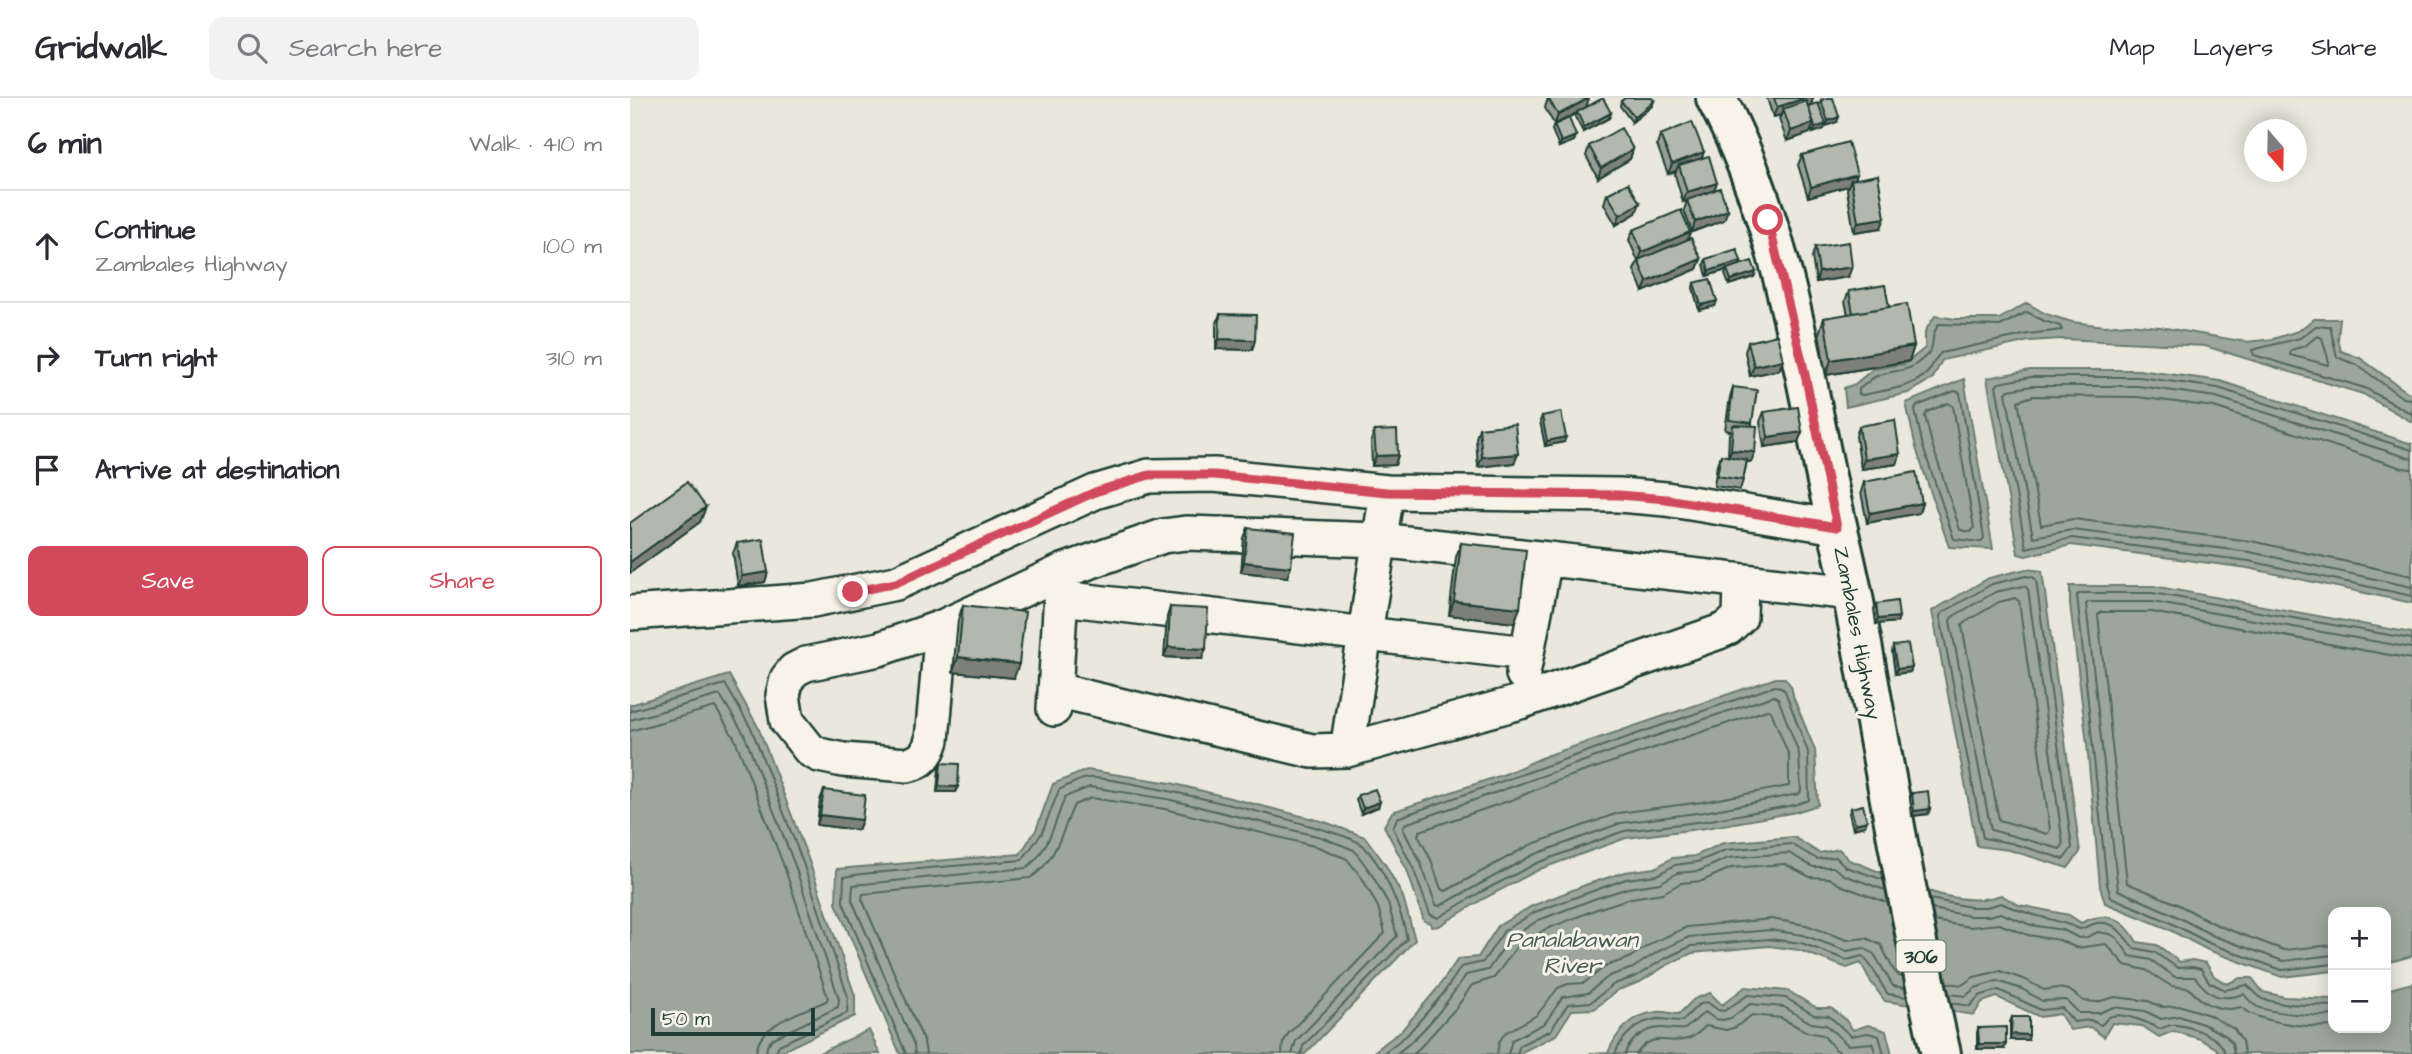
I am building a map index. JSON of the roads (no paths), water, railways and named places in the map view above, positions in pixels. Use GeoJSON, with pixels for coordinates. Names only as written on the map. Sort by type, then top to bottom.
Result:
{"type":"FeatureCollection","features":[{"type":"Feature","properties":{"kind":"main road","name":"Zambales Highway"},"geometry":{"type":"LineString","coordinates":[[1716,98],[1731,125],[1768,220],[1803,365],[1852,593],[1940,1050]]}},
{"type":"Feature","properties":{"kind":"street"},"geometry":{"type":"LineString","coordinates":[[630,613],[813,600],[896,583],[1095,492],[1149,475],[1214,475],[1387,492],[1619,495],[1666,499],[1837,527]]}},
{"type":"Feature","properties":{"kind":"street"},"geometry":{"type":"LineString","coordinates":[[1347,750],[1387,492]]}},
{"type":"Feature","properties":{"kind":"street"},"geometry":{"type":"LineString","coordinates":[[942,627],[932,740],[928,752],[915,763],[907,765],[869,762],[819,755],[810,750],[787,721],[783,695],[787,679],[794,670],[806,664],[878,649],[942,627],[1062,585],[1141,542],[1186,533],[1379,540],[1852,593]]}},
{"type":"Feature","properties":{"kind":"street"},"geometry":{"type":"LineString","coordinates":[[1520,702],[1526,653],[1545,559]]}},
{"type":"Feature","properties":{"kind":"street"},"geometry":{"type":"LineString","coordinates":[[1062,585],[1055,700],[1312,751],[1347,750],[1520,702],[1728,628],[1740,617],[1742,610],[1741,582]]}},
{"type":"Feature","properties":{"kind":"street"},"geometry":{"type":"LineString","coordinates":[[1062,585],[1364,635],[1526,653]]}},
{"type":"Feature","properties":{"kind":"water"},"geometry":{"type":"Polygon","coordinates":[[[2027,303],[2046,314],[2072,322],[2105,326],[2128,324],[2160,327],[2246,342],[2273,339],[2298,331],[2314,319],[2340,319],[2338,339],[2341,351],[2360,358],[2412,393],[2412,422],[2363,394],[2205,346],[2061,339],[2029,341],[1942,360],[1933,378],[1908,393],[1846,407],[1844,388],[1855,384],[1873,369],[1905,364],[1925,348],[1925,331],[1935,316],[1999,319],[2027,303]]]}},
{"type":"Feature","properties":{"kind":"water"},"geometry":{"type":"Polygon","coordinates":[[[2030,370],[2139,370],[2220,381],[2412,444],[2412,603],[2248,568],[2071,545],[2026,556],[2018,554],[1987,378],[2030,370]]]}},
{"type":"Feature","properties":{"kind":"water"},"geometry":{"type":"Polygon","coordinates":[[[1964,379],[1993,549],[1949,547],[1916,448],[1906,403],[1964,379]]]}},
{"type":"Feature","properties":{"kind":"water"},"geometry":{"type":"Polygon","coordinates":[[[2026,569],[2042,571],[2080,852],[2068,868],[2009,850],[1977,846],[1932,611],[1989,578],[2026,569]]]}},
{"type":"Feature","properties":{"kind":"water"},"geometry":{"type":"Polygon","coordinates":[[[2070,586],[2153,586],[2412,633],[2412,956],[2391,962],[2391,907],[2328,907],[2328,972],[2282,977],[2208,950],[2164,927],[2105,903],[2100,886],[2070,586]]]}},
{"type":"Feature","properties":{"kind":"water"},"geometry":{"type":"Polygon","coordinates":[[[729,675],[758,727],[809,861],[855,996],[855,1016],[776,1054],[630,1054],[630,705],[729,675]]]}},
{"type":"Feature","properties":{"kind":"water"},"geometry":{"type":"Polygon","coordinates":[[[1776,678],[1785,678],[1791,686],[1815,750],[1818,805],[1796,812],[1706,828],[1626,838],[1540,869],[1439,926],[1432,927],[1431,923],[1424,921],[1407,870],[1384,826],[1392,812],[1505,774],[1546,756],[1776,678]]]}},
{"type":"Feature","properties":{"kind":"water"},"geometry":{"type":"Polygon","coordinates":[[[1087,770],[1171,783],[1325,822],[1365,837],[1385,864],[1403,897],[1415,940],[1305,1054],[900,1054],[836,903],[837,869],[1020,854],[1036,830],[1053,784],[1087,770]]]}},
{"type":"Feature","properties":{"kind":"water","name":"Panalabawan River"},"geometry":{"type":"Polygon","coordinates":[[[1794,837],[1819,853],[1839,849],[1849,860],[1944,896],[1983,899],[2001,895],[2019,905],[2069,915],[2081,923],[2099,917],[2114,919],[2126,927],[2137,942],[2157,945],[2180,962],[2192,960],[2206,963],[2214,976],[2227,984],[2240,978],[2252,978],[2263,992],[2285,997],[2328,999],[2328,1033],[2391,1033],[2391,989],[2412,983],[2412,1054],[2219,1054],[2217,1049],[2200,1039],[2174,1031],[2159,1037],[2142,1026],[2112,1023],[2104,1037],[2090,1027],[2070,1030],[2060,1014],[2040,1017],[1997,997],[1982,1002],[1974,1015],[1885,1001],[1861,963],[1847,968],[1799,950],[1769,946],[1692,953],[1640,982],[1618,990],[1594,1009],[1572,1010],[1556,1035],[1518,1054],[1371,1054],[1402,1030],[1458,959],[1478,957],[1498,926],[1532,906],[1588,884],[1625,872],[1655,868],[1672,858],[1695,856],[1723,843],[1794,837]]]}},
{"type":"Feature","properties":{"kind":"water"},"geometry":{"type":"Polygon","coordinates":[[[1745,987],[1788,991],[1817,1008],[1831,1008],[1844,1018],[1853,1030],[1868,1025],[1886,1031],[1892,1054],[1588,1054],[1608,1053],[1626,1025],[1640,1016],[1660,1012],[1679,1014],[1694,999],[1710,993],[1722,1005],[1745,987]]]}},
{"type":"Feature","properties":{"kind":"water"},"geometry":{"type":"Polygon","coordinates":[[[869,1030],[880,1054],[817,1054],[869,1030]]]}}]}
